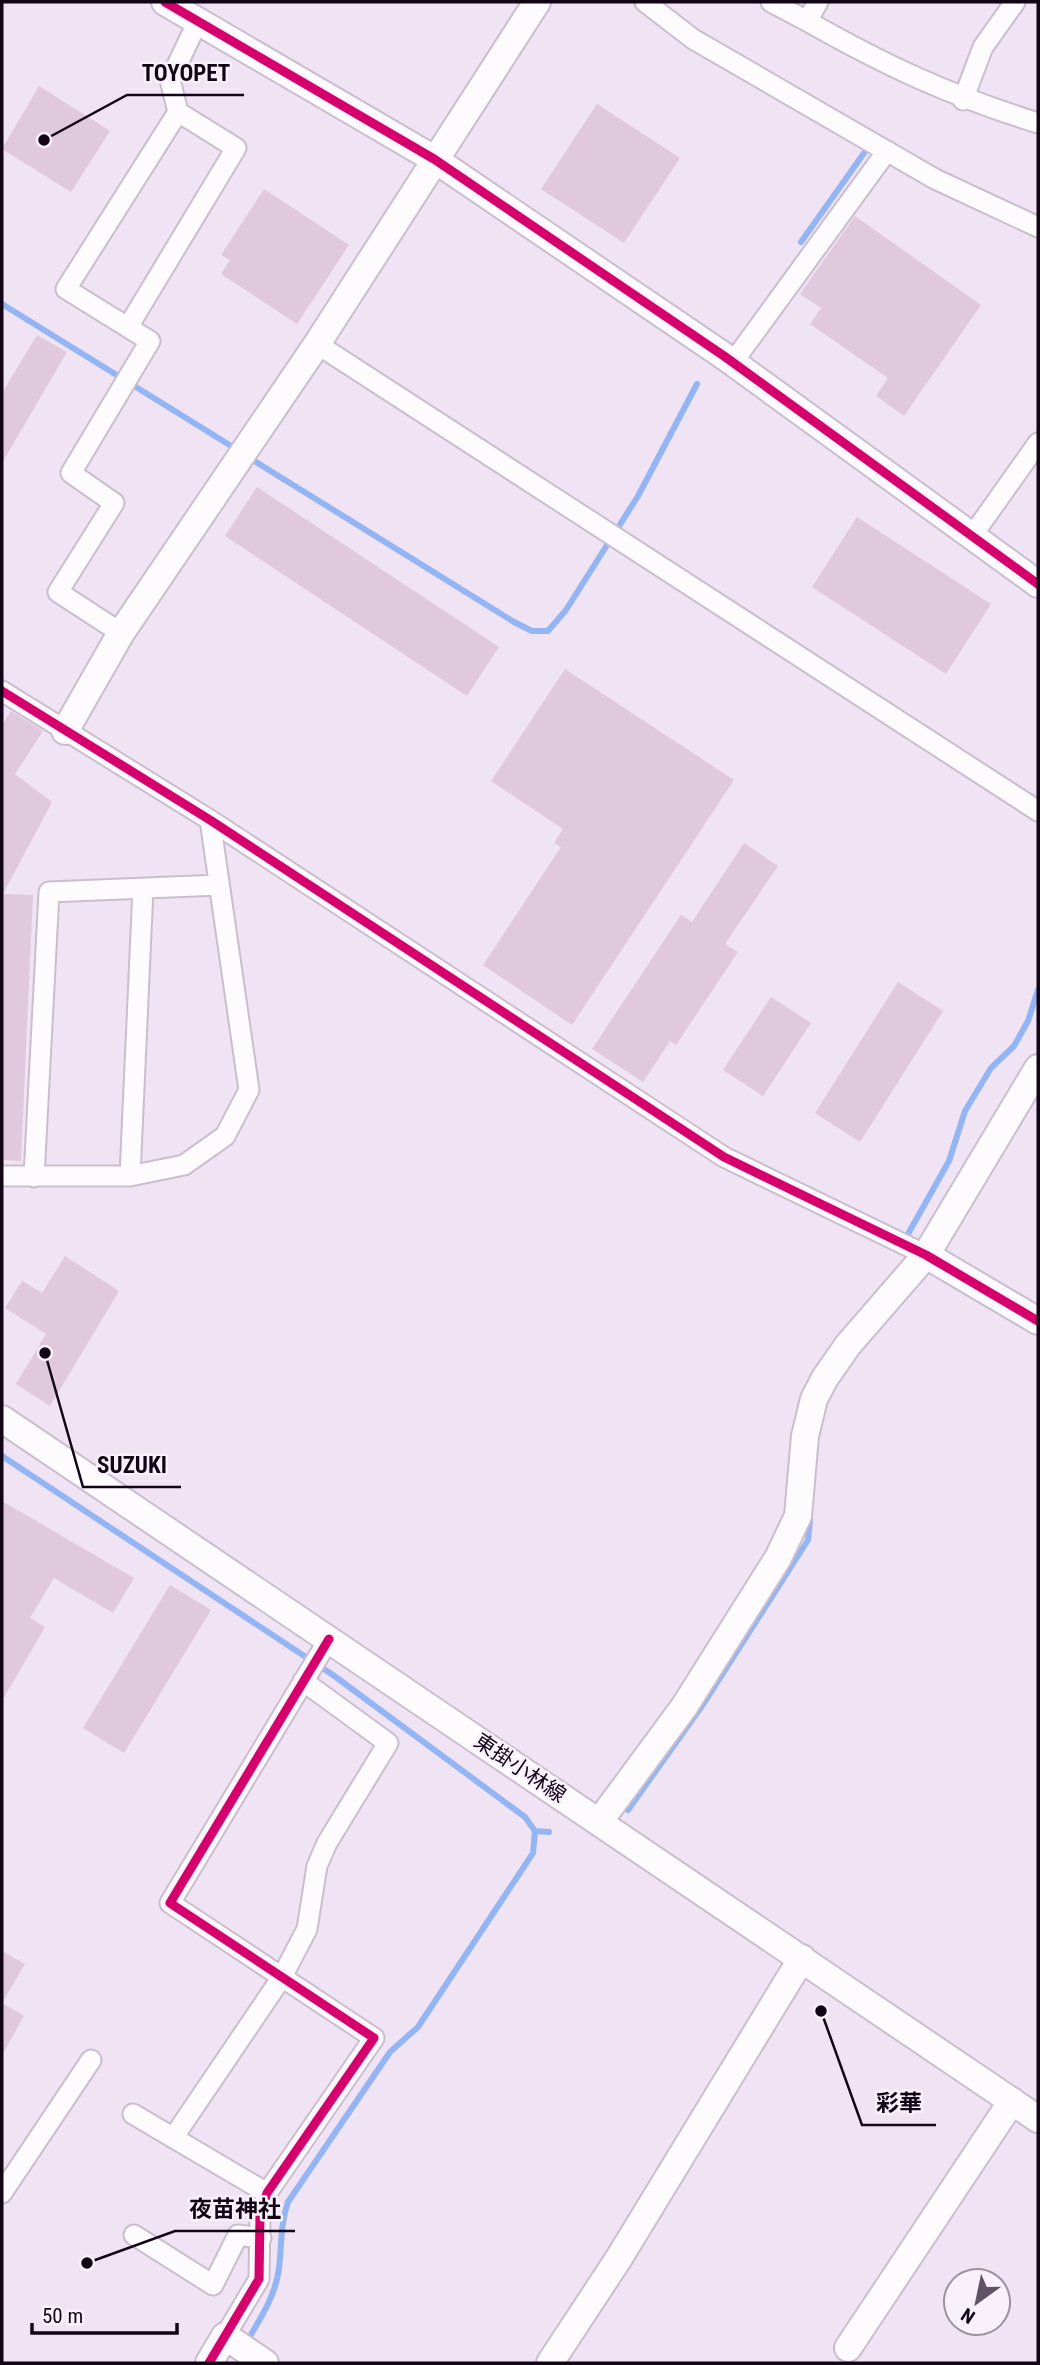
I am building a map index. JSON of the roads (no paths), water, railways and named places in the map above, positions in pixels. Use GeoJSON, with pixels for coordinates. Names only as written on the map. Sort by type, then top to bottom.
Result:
{"type":"FeatureCollection","features":[{"type":"Feature","properties":{"kind":"street"},"geometry":{"type":"LineString","coordinates":[[165,2],[433,159],[733,362],[1038,584]]}},
{"type":"Feature","properties":{"kind":"street"},"geometry":{"type":"LineString","coordinates":[[65,731],[121,633],[317,344],[433,159],[537,2]]}},
{"type":"Feature","properties":{"kind":"street"},"geometry":{"type":"LineString","coordinates":[[645,2],[693,39],[887,152],[935,179],[1038,227]]}},
{"type":"Feature","properties":{"kind":"street"},"geometry":{"type":"LineString","coordinates":[[771,2],[881,63],[963,100],[1038,123]]}},
{"type":"Feature","properties":{"kind":"street"},"geometry":{"type":"LineString","coordinates":[[807,21],[818,2]]}},
{"type":"Feature","properties":{"kind":"street"},"geometry":{"type":"LineString","coordinates":[[963,100],[983,47],[1015,2]]}},
{"type":"Feature","properties":{"kind":"street"},"geometry":{"type":"LineString","coordinates":[[128,327],[236,148],[178,112],[170,80],[198,22]]}},
{"type":"Feature","properties":{"kind":"street"},"geometry":{"type":"LineString","coordinates":[[121,633],[58,592],[114,503],[71,473],[150,341],[66,289],[178,112]]}},
{"type":"Feature","properties":{"kind":"street"},"geometry":{"type":"LineString","coordinates":[[733,362],[887,152]]}},
{"type":"Feature","properties":{"kind":"street"},"geometry":{"type":"LineString","coordinates":[[317,344],[1038,811]]}},
{"type":"Feature","properties":{"kind":"street"},"geometry":{"type":"LineString","coordinates":[[972,536],[1038,443]]}},
{"type":"Feature","properties":{"kind":"street"},"geometry":{"type":"LineString","coordinates":[[2,691],[210,820],[724,1157],[926,1255],[1038,1321]]}},
{"type":"Feature","properties":{"kind":"street"},"geometry":{"type":"LineString","coordinates":[[2,1176],[130,1176],[184,1165],[225,1136],[249,1090],[210,820]]}},
{"type":"Feature","properties":{"kind":"street"},"geometry":{"type":"LineString","coordinates":[[34,1177],[49,892],[219,885]]}},
{"type":"Feature","properties":{"kind":"street"},"geometry":{"type":"LineString","coordinates":[[130,1176],[143,889]]}},
{"type":"Feature","properties":{"kind":"street"},"geometry":{"type":"LineString","coordinates":[[598,1822],[684,1707],[778,1558],[798,1516],[805,1436],[814,1399],[825,1378],[848,1345],[926,1255],[1038,1068]]}},
{"type":"Feature","properties":{"kind":"street","name":"東掛小林線"},"geometry":{"type":"LineString","coordinates":[[2,1419],[1038,2119]]}},
{"type":"Feature","properties":{"kind":"street"},"geometry":{"type":"LineString","coordinates":[[209,2363],[259,2279],[260,2215],[267,2193],[374,2038],[170,1903],[329,1639]]}},
{"type":"Feature","properties":{"kind":"street"},"geometry":{"type":"LineString","coordinates":[[173,2138],[282,1978],[307,1929],[317,1866],[327,1843],[388,1743],[303,1681]]}},
{"type":"Feature","properties":{"kind":"street"},"geometry":{"type":"LineString","coordinates":[[550,2363],[619,2258],[803,1958]]}},
{"type":"Feature","properties":{"kind":"street"},"geometry":{"type":"LineString","coordinates":[[2,2193],[91,2060]]}},
{"type":"Feature","properties":{"kind":"street"},"geometry":{"type":"LineString","coordinates":[[848,2348],[1012,2101]]}},
{"type":"Feature","properties":{"kind":"street"},"geometry":{"type":"LineString","coordinates":[[133,2114],[267,2193]]}},
{"type":"Feature","properties":{"kind":"street"},"geometry":{"type":"LineString","coordinates":[[134,2235],[213,2285],[238,2235],[261,2238]]}},
{"type":"Feature","properties":{"kind":"street"},"geometry":{"type":"LineString","coordinates":[[225,2336],[265,2363]]}},
{"type":"Feature","properties":{"kind":"waterway"},"geometry":{"type":"LineString","coordinates":[[801,242],[869,146]]}},
{"type":"Feature","properties":{"kind":"waterway"},"geometry":{"type":"LineString","coordinates":[[2,304],[236,449]]}},
{"type":"Feature","properties":{"kind":"waterway"},"geometry":{"type":"LineString","coordinates":[[248,457],[514,622],[532,631],[548,631],[566,610],[638,496],[697,384]]}},
{"type":"Feature","properties":{"kind":"waterway"},"geometry":{"type":"LineString","coordinates":[[908,1234],[949,1161],[965,1111],[991,1068],[1014,1046],[1028,1021],[1038,990]]}},
{"type":"Feature","properties":{"kind":"waterway"},"geometry":{"type":"LineString","coordinates":[[2,1456],[333,1675],[525,1817],[535,1831],[533,1853],[418,2027],[390,2052],[288,2202],[275,2288],[246,2343]]}},
{"type":"Feature","properties":{"kind":"waterway"},"geometry":{"type":"LineString","coordinates":[[628,1810],[704,1703],[808,1540],[810,1520]]}},
{"type":"Feature","properties":{"kind":"waterway"},"geometry":{"type":"LineString","coordinates":[[535,1831],[549,1832]]}},
{"type":"Feature","properties":{"kind":"place","name":"TOYOPET"},"geometry":{"type":"Point","coordinates":[44,140]}},
{"type":"Feature","properties":{"kind":"place","name":"SUZUKI"},"geometry":{"type":"Point","coordinates":[45,1353]}},
{"type":"Feature","properties":{"kind":"place","name":"彩華"},"geometry":{"type":"Point","coordinates":[821,2011]}},
{"type":"Feature","properties":{"kind":"place","name":"夜苗神社"},"geometry":{"type":"Point","coordinates":[87,2263]}}]}
